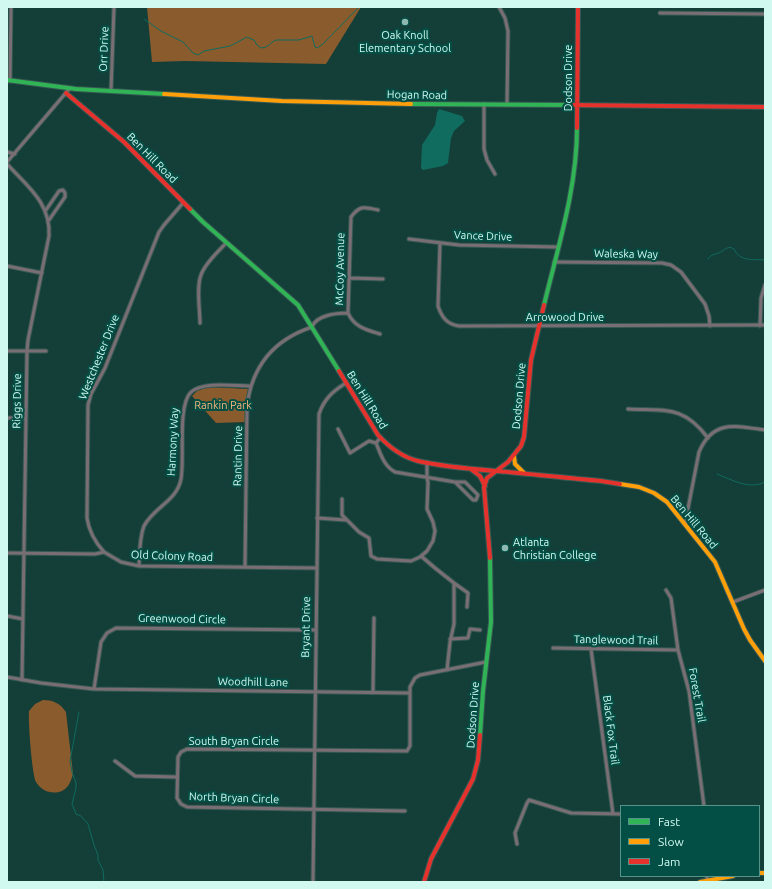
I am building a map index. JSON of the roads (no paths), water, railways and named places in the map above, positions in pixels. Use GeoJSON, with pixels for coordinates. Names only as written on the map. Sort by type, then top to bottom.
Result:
{"type":"FeatureCollection","features":[{"type":"Feature","properties":{"kind":"street"},"geometry":{"type":"LineString","coordinates":[[11,7],[9,80],[70,88]]}},
{"type":"Feature","properties":{"kind":"street","name":"Orr Drive"},"geometry":{"type":"LineString","coordinates":[[111,91],[114,7]]}},
{"type":"Feature","properties":{"kind":"street"},"geometry":{"type":"LineString","coordinates":[[499,7],[508,31],[507,104]]}},
{"type":"Feature","properties":{"kind":"street","name":"Dodson Drive"},"geometry":{"type":"LineString","coordinates":[[424,882],[431,859],[473,779],[478,766],[482,702],[491,625],[492,589],[485,486],[487,478],[508,462],[521,446],[524,437],[530,370],[538,327],[554,262],[575,162],[577,141],[578,7]]}},
{"type":"Feature","properties":{"kind":"street"},"geometry":{"type":"LineString","coordinates":[[660,13],[765,14]]}},
{"type":"Feature","properties":{"kind":"street"},"geometry":{"type":"LineString","coordinates":[[7,163],[70,88]]}},
{"type":"Feature","properties":{"kind":"street","name":"Hogan Road"},"geometry":{"type":"LineString","coordinates":[[70,88],[282,101],[765,107]]}},
{"type":"Feature","properties":{"kind":"street","name":"Ben Hill Road"},"geometry":{"type":"LineString","coordinates":[[66,93],[124,142],[226,243],[298,306],[380,438],[395,451],[405,456],[427,462],[470,469],[576,477],[639,487],[662,497],[715,562],[750,640],[765,661]]}},
{"type":"Feature","properties":{"kind":"street"},"geometry":{"type":"LineString","coordinates":[[484,104],[484,149],[487,160],[495,174]]}},
{"type":"Feature","properties":{"kind":"street"},"geometry":{"type":"LineString","coordinates":[[7,152],[15,154]]}},
{"type":"Feature","properties":{"kind":"street","name":"Riggs Drive"},"geometry":{"type":"LineString","coordinates":[[7,163],[38,198],[46,210],[49,220],[49,236],[27,351],[22,680]]}},
{"type":"Feature","properties":{"kind":"street"},"geometry":{"type":"LineString","coordinates":[[46,210],[59,191],[63,190],[65,197],[49,220]]}},
{"type":"Feature","properties":{"kind":"street","name":"Westchester Drive"},"geometry":{"type":"LineString","coordinates":[[104,552],[92,536],[88,527],[87,518],[88,405],[91,394],[105,368],[159,232],[184,203]]}},
{"type":"Feature","properties":{"kind":"street","name":"McCoy Avenue"},"geometry":{"type":"LineString","coordinates":[[378,210],[364,207],[358,209],[351,217],[348,314],[356,325],[380,334]]}},
{"type":"Feature","properties":{"kind":"street","name":"Vance Drive"},"geometry":{"type":"LineString","coordinates":[[409,239],[458,245],[557,247]]}},
{"type":"Feature","properties":{"kind":"street"},"geometry":{"type":"LineString","coordinates":[[200,323],[200,275],[226,243]]}},
{"type":"Feature","properties":{"kind":"street","name":"Arrowood Drive"},"geometry":{"type":"LineString","coordinates":[[440,243],[438,306],[446,321],[452,325],[538,327],[765,325]]}},
{"type":"Feature","properties":{"kind":"street","name":"Waleska Way"},"geometry":{"type":"LineString","coordinates":[[554,262],[662,263],[671,265],[681,272],[705,304],[709,316],[710,326]]}},
{"type":"Feature","properties":{"kind":"street"},"geometry":{"type":"LineString","coordinates":[[7,266],[42,273]]}},
{"type":"Feature","properties":{"kind":"street"},"geometry":{"type":"LineString","coordinates":[[349,278],[383,279]]}},
{"type":"Feature","properties":{"kind":"street"},"geometry":{"type":"LineString","coordinates":[[760,326],[761,298],[765,285]]}},
{"type":"Feature","properties":{"kind":"street","name":"Rantin Drive"},"geometry":{"type":"LineString","coordinates":[[245,567],[247,406],[251,386],[260,366],[275,347],[292,335],[312,327],[313,324],[325,317],[332,314],[348,314]]}},
{"type":"Feature","properties":{"kind":"street"},"geometry":{"type":"LineString","coordinates":[[7,351],[46,351]]}},
{"type":"Feature","properties":{"kind":"street","name":"Bryant Drive"},"geometry":{"type":"LineString","coordinates":[[313,882],[318,414],[328,396],[346,383]]}},
{"type":"Feature","properties":{"kind":"street","name":"Harmony Way"},"geometry":{"type":"LineString","coordinates":[[139,566],[140,541],[144,526],[153,514],[172,497],[180,481],[182,469],[184,408],[187,397],[194,389],[204,385],[251,386]]}},
{"type":"Feature","properties":{"kind":"street"},"geometry":{"type":"LineString","coordinates":[[628,409],[680,413],[695,422],[708,438]]}},
{"type":"Feature","properties":{"kind":"street"},"geometry":{"type":"LineString","coordinates":[[7,418],[26,418]]}},
{"type":"Feature","properties":{"kind":"street"},"geometry":{"type":"LineString","coordinates":[[685,524],[699,452],[702,444],[718,430],[728,426],[765,430]]}},
{"type":"Feature","properties":{"kind":"street"},"geometry":{"type":"LineString","coordinates":[[338,429],[350,453],[369,441],[376,443]]}},
{"type":"Feature","properties":{"kind":"street"},"geometry":{"type":"LineString","coordinates":[[376,443],[380,438]]}},
{"type":"Feature","properties":{"kind":"street"},"geometry":{"type":"LineString","coordinates":[[376,443],[383,462],[389,469],[395,472],[455,482],[465,482],[478,495],[476,500],[472,500],[455,482]]}},
{"type":"Feature","properties":{"kind":"street"},"geometry":{"type":"LineString","coordinates":[[514,455],[514,461],[525,473]]}},
{"type":"Feature","properties":{"kind":"street"},"geometry":{"type":"LineString","coordinates":[[342,499],[342,515],[358,532],[369,538],[371,556],[377,559],[411,561],[422,556],[427,551],[433,541],[435,531],[427,509],[427,462]]}},
{"type":"Feature","properties":{"kind":"street"},"geometry":{"type":"LineString","coordinates":[[470,469],[477,473],[483,480],[485,486]]}},
{"type":"Feature","properties":{"kind":"street"},"geometry":{"type":"LineString","coordinates":[[317,518],[346,520]]}},
{"type":"Feature","properties":{"kind":"street"},"geometry":{"type":"LineString","coordinates":[[7,553],[95,554],[104,552]]}},
{"type":"Feature","properties":{"kind":"street","name":"Old Colony Road"},"geometry":{"type":"LineString","coordinates":[[104,552],[121,562],[139,566],[316,568]]}},
{"type":"Feature","properties":{"kind":"street"},"geometry":{"type":"LineString","coordinates":[[422,556],[435,568],[468,593],[467,607]]}},
{"type":"Feature","properties":{"kind":"street"},"geometry":{"type":"LineString","coordinates":[[447,670],[450,639],[454,624],[454,583]]}},
{"type":"Feature","properties":{"kind":"street","name":"Forest Trail"},"geometry":{"type":"LineString","coordinates":[[666,590],[671,598],[678,650],[689,691],[704,805]]}},
{"type":"Feature","properties":{"kind":"street"},"geometry":{"type":"LineString","coordinates":[[733,602],[765,590]]}},
{"type":"Feature","properties":{"kind":"street"},"geometry":{"type":"LineString","coordinates":[[7,616],[23,619]]}},
{"type":"Feature","properties":{"kind":"street"},"geometry":{"type":"LineString","coordinates":[[373,693],[374,618]]}},
{"type":"Feature","properties":{"kind":"street","name":"Greenwood Circle"},"geometry":{"type":"LineString","coordinates":[[94,689],[101,642],[107,633],[116,628],[315,630]]}},
{"type":"Feature","properties":{"kind":"street"},"geometry":{"type":"LineString","coordinates":[[450,639],[468,638],[470,629],[480,630]]}},
{"type":"Feature","properties":{"kind":"street","name":"Tanglewood Trail"},"geometry":{"type":"LineString","coordinates":[[553,648],[678,650]]}},
{"type":"Feature","properties":{"kind":"street","name":"Black Fox Trail"},"geometry":{"type":"LineString","coordinates":[[592,649],[613,814]]}},
{"type":"Feature","properties":{"kind":"street"},"geometry":{"type":"LineString","coordinates":[[410,693],[412,682],[420,675],[486,662]]}},
{"type":"Feature","properties":{"kind":"street","name":"Woodhill Lane"},"geometry":{"type":"LineString","coordinates":[[7,677],[94,689],[410,693]]}},
{"type":"Feature","properties":{"kind":"street","name":"South Bryan Circle"},"geometry":{"type":"LineString","coordinates":[[177,777],[178,757],[181,752],[187,749],[407,751],[410,746],[410,693]]}},
{"type":"Feature","properties":{"kind":"street"},"geometry":{"type":"LineString","coordinates":[[115,761],[135,776],[177,777]]}},
{"type":"Feature","properties":{"kind":"street","name":"North Bryan Circle"},"geometry":{"type":"LineString","coordinates":[[177,777],[177,798],[181,804],[187,807],[404,811]]}},
{"type":"Feature","properties":{"kind":"street"},"geometry":{"type":"LineString","coordinates":[[517,844],[515,833],[529,800],[571,813],[620,814]]}},
{"type":"Feature","properties":{"kind":"street"},"geometry":{"type":"LineString","coordinates":[[700,882],[707,878],[720,877]]}},
{"type":"Feature","properties":{"kind":"waterway"},"geometry":{"type":"LineString","coordinates":[[144,19],[161,31],[183,42],[193,53],[198,55],[204,51],[230,46],[247,37],[254,40],[261,48],[266,47],[276,40],[299,40],[312,36],[315,47],[317,48],[323,44],[359,7]]}},
{"type":"Feature","properties":{"kind":"waterway"},"geometry":{"type":"LineString","coordinates":[[708,259],[711,255],[719,253],[726,248],[730,248],[734,249],[743,258],[765,260]]}},
{"type":"Feature","properties":{"kind":"waterway"},"geometry":{"type":"LineString","coordinates":[[717,474],[747,485],[765,482]]}},
{"type":"Feature","properties":{"kind":"waterway"},"geometry":{"type":"LineString","coordinates":[[79,712],[70,761],[76,783],[72,804],[76,814],[81,816],[88,824],[98,855],[98,860],[103,870],[104,882]]}},
{"type":"Feature","properties":{"kind":"place","name":"Oak Knoll Elementary School"},"geometry":{"type":"Point","coordinates":[405,22]}},
{"type":"Feature","properties":{"kind":"place","name":"Atlanta Christian College"},"geometry":{"type":"Point","coordinates":[505,548]}},
{"type":"Feature","properties":{"kind":"park label","name":"Rankin Park"},"geometry":{"type":"Point","coordinates":[223,405]}}]}
